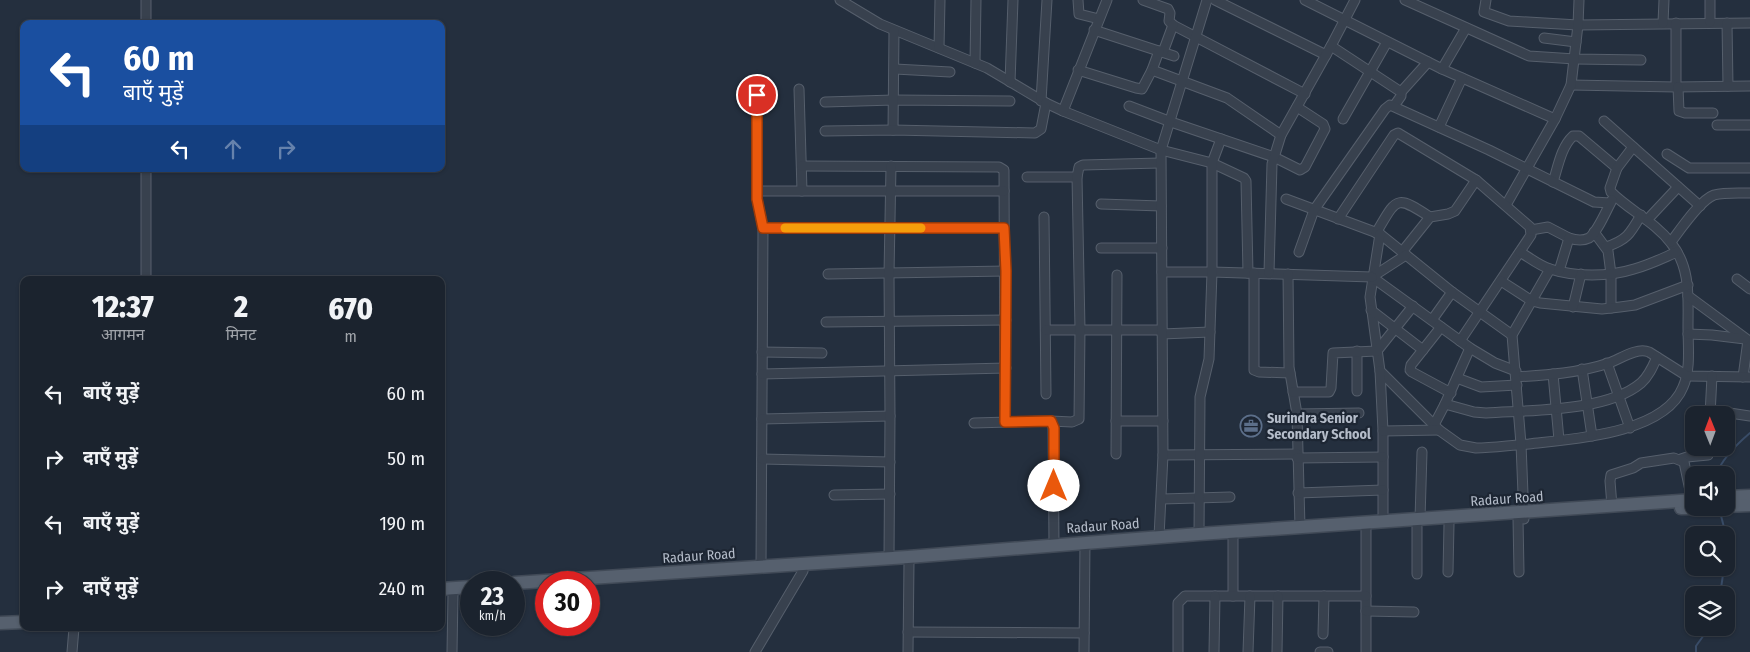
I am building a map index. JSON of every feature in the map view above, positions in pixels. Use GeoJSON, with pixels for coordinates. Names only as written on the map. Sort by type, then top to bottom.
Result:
{"type":"FeatureCollection","features":[{"type":"Feature","properties":{"kind":"main road"},"geometry":{"type":"LineString","coordinates":[[1735,497],[1750,496]]}},
{"type":"Feature","properties":{"kind":"main road","name":"Radaur Road"},"geometry":{"type":"LineString","coordinates":[[600,584],[803,571],[1199,534],[1383,522],[1449,524],[1612,506],[1685,501]]}},
{"type":"Feature","properties":{"kind":"main road"},"geometry":{"type":"LineString","coordinates":[[1735,506],[1750,506]]}},
{"type":"Feature","properties":{"kind":"main road","name":"Radaur Road"},"geometry":{"type":"LineString","coordinates":[[525,583],[1054,545],[1085,546],[1232,540],[1366,530],[1419,523],[1685,509]]}},
{"type":"Feature","properties":{"kind":"main road"},"geometry":{"type":"LineString","coordinates":[[445,593],[460,590]]}},
{"type":"Feature","properties":{"kind":"main road"},"geometry":{"type":"LineString","coordinates":[[445,593],[460,593]]}},
{"type":"Feature","properties":{"kind":"main road"},"geometry":{"type":"LineString","coordinates":[[0,616],[20,615]]}},
{"type":"Feature","properties":{"kind":"main road"},"geometry":{"type":"LineString","coordinates":[[0,624],[20,622]]}},
{"type":"Feature","properties":{"kind":"street"},"geometry":{"type":"LineString","coordinates":[[146,0],[146,20]]}},
{"type":"Feature","properties":{"kind":"street"},"geometry":{"type":"LineString","coordinates":[[840,0],[867,18],[894,31],[974,63],[1063,111],[1161,150],[1212,163],[1239,175],[1246,181],[1254,370],[1290,374]]}},
{"type":"Feature","properties":{"kind":"street"},"geometry":{"type":"LineString","coordinates":[[939,48],[940,0]]}},
{"type":"Feature","properties":{"kind":"street"},"geometry":{"type":"LineString","coordinates":[[974,63],[976,0]]}},
{"type":"Feature","properties":{"kind":"street"},"geometry":{"type":"LineString","coordinates":[[1010,82],[1012,0]]}},
{"type":"Feature","properties":{"kind":"street"},"geometry":{"type":"LineString","coordinates":[[825,131],[893,130],[1035,133],[1041,129],[1044,102],[1047,0]]}},
{"type":"Feature","properties":{"kind":"street"},"geometry":{"type":"LineString","coordinates":[[1078,0],[1078,14],[1099,19]]}},
{"type":"Feature","properties":{"kind":"street"},"geometry":{"type":"LineString","coordinates":[[1063,111],[1107,0]]}},
{"type":"Feature","properties":{"kind":"street"},"geometry":{"type":"LineString","coordinates":[[1143,0],[1168,9],[1170,13],[1168,21],[1172,25],[1305,94]]}},
{"type":"Feature","properties":{"kind":"street"},"geometry":{"type":"LineString","coordinates":[[1160,537],[1163,455],[1161,150],[1207,0]]}},
{"type":"Feature","properties":{"kind":"street"},"geometry":{"type":"LineString","coordinates":[[1215,0],[1326,56]]}},
{"type":"Feature","properties":{"kind":"street"},"geometry":{"type":"LineString","coordinates":[[1305,0],[1442,69],[1555,119]]}},
{"type":"Feature","properties":{"kind":"street"},"geometry":{"type":"LineString","coordinates":[[1269,273],[1270,178],[1274,157],[1281,135],[1326,56],[1354,0]]}},
{"type":"Feature","properties":{"kind":"street"},"geometry":{"type":"LineString","coordinates":[[1405,0],[1529,56],[1641,60]]}},
{"type":"Feature","properties":{"kind":"street"},"geometry":{"type":"LineString","coordinates":[[1486,0],[1484,12],[1515,22],[1578,25],[1750,23]]}},
{"type":"Feature","properties":{"kind":"street"},"geometry":{"type":"LineString","coordinates":[[1506,205],[1555,119],[1571,85],[1575,59],[1579,0]]}},
{"type":"Feature","properties":{"kind":"street"},"geometry":{"type":"LineString","coordinates":[[1663,23],[1664,0]]}},
{"type":"Feature","properties":{"kind":"street"},"geometry":{"type":"LineString","coordinates":[[1710,0],[1710,22]]}},
{"type":"Feature","properties":{"kind":"street"},"geometry":{"type":"LineString","coordinates":[[1676,23],[1679,112],[1713,113]]}},
{"type":"Feature","properties":{"kind":"street"},"geometry":{"type":"LineString","coordinates":[[1727,23],[1728,86]]}},
{"type":"Feature","properties":{"kind":"street"},"geometry":{"type":"LineString","coordinates":[[1078,70],[1139,89],[1144,87],[1172,25]]}},
{"type":"Feature","properties":{"kind":"street"},"geometry":{"type":"LineString","coordinates":[[1442,69],[1466,28]]}},
{"type":"Feature","properties":{"kind":"street"},"geometry":{"type":"LineString","coordinates":[[1094,30],[1174,56]]}},
{"type":"Feature","properties":{"kind":"street"},"geometry":{"type":"LineString","coordinates":[[893,130],[894,31]]}},
{"type":"Feature","properties":{"kind":"street"},"geometry":{"type":"LineString","coordinates":[[1544,38],[1576,42]]}},
{"type":"Feature","properties":{"kind":"street"},"geometry":{"type":"LineString","coordinates":[[1343,119],[1387,42]]}},
{"type":"Feature","properties":{"kind":"street"},"geometry":{"type":"LineString","coordinates":[[1331,46],[1401,92]]}},
{"type":"Feature","properties":{"kind":"street"},"geometry":{"type":"LineString","coordinates":[[1394,106],[1401,96],[1401,92],[1428,62]]}},
{"type":"Feature","properties":{"kind":"street"},"geometry":{"type":"LineString","coordinates":[[895,69],[950,72]]}},
{"type":"Feature","properties":{"kind":"street"},"geometry":{"type":"LineString","coordinates":[[1152,70],[1227,98],[1281,135]]}},
{"type":"Feature","properties":{"kind":"street"},"geometry":{"type":"LineString","coordinates":[[1439,127],[1462,78]]}},
{"type":"Feature","properties":{"kind":"street"},"geometry":{"type":"LineString","coordinates":[[1571,85],[1750,86]]}},
{"type":"Feature","properties":{"kind":"street"},"geometry":{"type":"LineString","coordinates":[[799,89],[802,191]]}},
{"type":"Feature","properties":{"kind":"street"},"geometry":{"type":"LineString","coordinates":[[757,95],[757,191],[763,228],[761,566]]}},
{"type":"Feature","properties":{"kind":"street"},"geometry":{"type":"LineString","coordinates":[[825,102],[894,100],[1010,101]]}},
{"type":"Feature","properties":{"kind":"street"},"geometry":{"type":"LineString","coordinates":[[1129,106],[1274,157],[1297,170],[1303,169],[1324,132],[1324,126],[1297,107]]}},
{"type":"Feature","properties":{"kind":"street"},"geometry":{"type":"LineString","coordinates":[[1300,252],[1314,210],[1387,106],[1394,106],[1594,202],[1612,199],[1644,218],[1671,242],[1686,271],[1688,285],[1686,376],[1680,393],[1658,415],[1630,428],[1592,436],[1484,448],[1468,448],[1460,445],[1436,428],[1380,371]]}},
{"type":"Feature","properties":{"kind":"street"},"geometry":{"type":"LineString","coordinates":[[1604,121],[1700,206]]}},
{"type":"Feature","properties":{"kind":"street"},"geometry":{"type":"LineString","coordinates":[[1716,125],[1750,125]]}},
{"type":"Feature","properties":{"kind":"street"},"geometry":{"type":"LineString","coordinates":[[1338,219],[1396,133],[1476,180],[1506,205],[1531,230]]}},
{"type":"Feature","properties":{"kind":"street"},"geometry":{"type":"LineString","coordinates":[[1553,182],[1567,143],[1573,136],[1579,136],[1617,168]]}},
{"type":"Feature","properties":{"kind":"street"},"geometry":{"type":"LineString","coordinates":[[1199,534],[1200,392],[1208,366],[1210,332],[1212,163],[1221,139]]}},
{"type":"Feature","properties":{"kind":"street"},"geometry":{"type":"LineString","coordinates":[[1531,230],[1548,227],[1569,238],[1581,240],[1588,238],[1594,232],[1612,199],[1610,188],[1617,168],[1633,147]]}},
{"type":"Feature","properties":{"kind":"street"},"geometry":{"type":"LineString","coordinates":[[1667,154],[1689,168],[1750,168]]}},
{"type":"Feature","properties":{"kind":"street"},"geometry":{"type":"LineString","coordinates":[[974,423],[1072,422],[1079,419],[1080,330],[1077,177],[1079,167],[1083,165],[1160,163]]}},
{"type":"Feature","properties":{"kind":"street"},"geometry":{"type":"LineString","coordinates":[[802,166],[1002,168],[1004,170],[1006,271],[1005,422]]}},
{"type":"Feature","properties":{"kind":"street"},"geometry":{"type":"LineString","coordinates":[[889,557],[889,228],[891,166]]}},
{"type":"Feature","properties":{"kind":"street"},"geometry":{"type":"LineString","coordinates":[[146,172],[146,276]]}},
{"type":"Feature","properties":{"kind":"street"},"geometry":{"type":"LineString","coordinates":[[1027,177],[1077,177]]}},
{"type":"Feature","properties":{"kind":"street"},"geometry":{"type":"LineString","coordinates":[[1383,522],[1383,431],[1380,371],[1370,297],[1378,234],[1389,211],[1396,203],[1405,202],[1430,217],[1448,214],[1455,210],[1476,180]]}},
{"type":"Feature","properties":{"kind":"street"},"geometry":{"type":"LineString","coordinates":[[1606,247],[1620,242],[1678,187]]}},
{"type":"Feature","properties":{"kind":"street"},"geometry":{"type":"LineString","coordinates":[[757,191],[1004,191]]}},
{"type":"Feature","properties":{"kind":"street"},"geometry":{"type":"LineString","coordinates":[[1671,242],[1700,206],[1710,197],[1750,193]]}},
{"type":"Feature","properties":{"kind":"street"},"geometry":{"type":"LineString","coordinates":[[1286,199],[1378,234],[1452,292],[1512,335]]}},
{"type":"Feature","properties":{"kind":"street"},"geometry":{"type":"LineString","coordinates":[[1101,204],[1161,206]]}},
{"type":"Feature","properties":{"kind":"street"},"geometry":{"type":"LineString","coordinates":[[1044,217],[1046,394]]}},
{"type":"Feature","properties":{"kind":"street"},"geometry":{"type":"LineString","coordinates":[[1372,277],[1404,254],[1430,217]]}},
{"type":"Feature","properties":{"kind":"street"},"geometry":{"type":"LineString","coordinates":[[763,228],[1004,228]]}},
{"type":"Feature","properties":{"kind":"street"},"geometry":{"type":"LineString","coordinates":[[1460,341],[1531,235],[1531,230]]}},
{"type":"Feature","properties":{"kind":"street"},"geometry":{"type":"LineString","coordinates":[[1594,232],[1606,247],[1611,274],[1611,308]]}},
{"type":"Feature","properties":{"kind":"street"},"geometry":{"type":"LineString","coordinates":[[1519,572],[1522,517],[1521,444],[1512,335],[1532,301],[1554,270],[1569,238]]}},
{"type":"Feature","properties":{"kind":"street"},"geometry":{"type":"LineString","coordinates":[[1101,248],[1162,248]]}},
{"type":"Feature","properties":{"kind":"street"},"geometry":{"type":"LineString","coordinates":[[1520,252],[1554,270],[1581,274],[1611,274],[1636,269],[1677,252]]}},
{"type":"Feature","properties":{"kind":"street"},"geometry":{"type":"LineString","coordinates":[[828,274],[1006,271]]}},
{"type":"Feature","properties":{"kind":"street"},"geometry":{"type":"LineString","coordinates":[[1162,272],[1269,273],[1372,277],[1460,341],[1516,378]]}},
{"type":"Feature","properties":{"kind":"street"},"geometry":{"type":"LineString","coordinates":[[1288,274],[1290,374],[1297,414],[1300,527]]}},
{"type":"Feature","properties":{"kind":"street"},"geometry":{"type":"LineString","coordinates":[[1573,307],[1581,274]]}},
{"type":"Feature","properties":{"kind":"street"},"geometry":{"type":"LineString","coordinates":[[1116,454],[1117,275]]}},
{"type":"Feature","properties":{"kind":"street"},"geometry":{"type":"LineString","coordinates":[[1737,279],[1750,289]]}},
{"type":"Feature","properties":{"kind":"street"},"geometry":{"type":"LineString","coordinates":[[1501,281],[1532,301],[1602,309],[1635,305],[1688,285]]}},
{"type":"Feature","properties":{"kind":"street"},"geometry":{"type":"LineString","coordinates":[[1432,320],[1452,292]]}},
{"type":"Feature","properties":{"kind":"street"},"geometry":{"type":"LineString","coordinates":[[1688,296],[1749,340]]}},
{"type":"Feature","properties":{"kind":"street"},"geometry":{"type":"LineString","coordinates":[[1293,392],[1329,392],[1331,388],[1332,353],[1377,351],[1413,306]]}},
{"type":"Feature","properties":{"kind":"street"},"geometry":{"type":"LineString","coordinates":[[1371,310],[1423,350]]}},
{"type":"Feature","properties":{"kind":"street"},"geometry":{"type":"LineString","coordinates":[[826,322],[1006,320]]}},
{"type":"Feature","properties":{"kind":"street"},"geometry":{"type":"LineString","coordinates":[[1442,327],[1411,365],[1412,372],[1451,393]]}},
{"type":"Feature","properties":{"kind":"street"},"geometry":{"type":"LineString","coordinates":[[1046,330],[1117,329],[1162,332],[1210,332]]}},
{"type":"Feature","properties":{"kind":"street"},"geometry":{"type":"LineString","coordinates":[[1688,334],[1749,340]]}},
{"type":"Feature","properties":{"kind":"street"},"geometry":{"type":"LineString","coordinates":[[1457,378],[1481,387],[1516,378],[1582,370],[1642,350],[1658,357],[1686,376],[1747,377],[1749,340]]}},
{"type":"Feature","properties":{"kind":"street"},"geometry":{"type":"LineString","coordinates":[[1436,428],[1470,348]]}},
{"type":"Feature","properties":{"kind":"street"},"geometry":{"type":"LineString","coordinates":[[1357,351],[1357,391]]}},
{"type":"Feature","properties":{"kind":"street"},"geometry":{"type":"LineString","coordinates":[[762,352],[822,353]]}},
{"type":"Feature","properties":{"kind":"street"},"geometry":{"type":"LineString","coordinates":[[1446,404],[1481,413],[1588,405],[1618,396],[1635,388],[1644,380],[1658,357]]}},
{"type":"Feature","properties":{"kind":"street"},"geometry":{"type":"LineString","coordinates":[[1607,363],[1630,428]]}},
{"type":"Feature","properties":{"kind":"street"},"geometry":{"type":"LineString","coordinates":[[762,374],[1006,368]]}},
{"type":"Feature","properties":{"kind":"street"},"geometry":{"type":"LineString","coordinates":[[1582,370],[1592,436]]}},
{"type":"Feature","properties":{"kind":"street"},"geometry":{"type":"LineString","coordinates":[[1553,374],[1559,440]]}},
{"type":"Feature","properties":{"kind":"street"},"geometry":{"type":"LineString","coordinates":[[1710,406],[1712,376]]}},
{"type":"Feature","properties":{"kind":"street"},"geometry":{"type":"LineString","coordinates":[[1297,414],[1359,413]]}},
{"type":"Feature","properties":{"kind":"street"},"geometry":{"type":"LineString","coordinates":[[1735,414],[1750,416]]}},
{"type":"Feature","properties":{"kind":"street"},"geometry":{"type":"LineString","coordinates":[[762,419],[890,416]]}},
{"type":"Feature","properties":{"kind":"street"},"geometry":{"type":"LineString","coordinates":[[1116,421],[1163,420]]}},
{"type":"Feature","properties":{"kind":"street"},"geometry":{"type":"LineString","coordinates":[[1051,421],[1054,428],[1054,545]]}},
{"type":"Feature","properties":{"kind":"street"},"geometry":{"type":"LineString","coordinates":[[1383,431],[1436,428]]}},
{"type":"Feature","properties":{"kind":"street"},"geometry":{"type":"LineString","coordinates":[[1417,574],[1422,452]]}},
{"type":"Feature","properties":{"kind":"street"},"geometry":{"type":"LineString","coordinates":[[1163,455],[1383,457]]}},
{"type":"Feature","properties":{"kind":"street"},"geometry":{"type":"LineString","coordinates":[[1612,506],[1610,481],[1612,475],[1633,468],[1641,462],[1674,458],[1681,460],[1698,456]]}},
{"type":"Feature","properties":{"kind":"street"},"geometry":{"type":"LineString","coordinates":[[762,459],[890,462]]}},
{"type":"Feature","properties":{"kind":"street"},"geometry":{"type":"LineString","coordinates":[[1681,460],[1685,467]]}},
{"type":"Feature","properties":{"kind":"street"},"geometry":{"type":"LineString","coordinates":[[1298,493],[1383,490]]}},
{"type":"Feature","properties":{"kind":"street"},"geometry":{"type":"LineString","coordinates":[[834,495],[890,494]]}},
{"type":"Feature","properties":{"kind":"street"},"geometry":{"type":"LineString","coordinates":[[1162,499],[1230,497]]}},
{"type":"Feature","properties":{"kind":"street"},"geometry":{"type":"LineString","coordinates":[[1448,572],[1449,524]]}},
{"type":"Feature","properties":{"kind":"street"},"geometry":{"type":"LineString","coordinates":[[1366,530],[1366,652]]}},
{"type":"Feature","properties":{"kind":"street"},"geometry":{"type":"LineString","coordinates":[[1232,540],[1232,596]]}},
{"type":"Feature","properties":{"kind":"street"},"geometry":{"type":"LineString","coordinates":[[1084,652],[1085,546]]}},
{"type":"Feature","properties":{"kind":"street"},"geometry":{"type":"LineString","coordinates":[[908,652],[909,562]]}},
{"type":"Feature","properties":{"kind":"street"},"geometry":{"type":"LineString","coordinates":[[756,652],[803,571]]}},
{"type":"Feature","properties":{"kind":"street"},"geometry":{"type":"LineString","coordinates":[[445,593],[452,652]]}},
{"type":"Feature","properties":{"kind":"street"},"geometry":{"type":"LineString","coordinates":[[1178,652],[1179,600],[1185,596],[1366,596]]}},
{"type":"Feature","properties":{"kind":"street"},"geometry":{"type":"LineString","coordinates":[[1214,596],[1214,652]]}},
{"type":"Feature","properties":{"kind":"street"},"geometry":{"type":"LineString","coordinates":[[1248,652],[1250,596]]}},
{"type":"Feature","properties":{"kind":"street"},"geometry":{"type":"LineString","coordinates":[[1278,596],[1278,652]]}},
{"type":"Feature","properties":{"kind":"street"},"geometry":{"type":"LineString","coordinates":[[1323,634],[1324,596]]}},
{"type":"Feature","properties":{"kind":"street"},"geometry":{"type":"LineString","coordinates":[[1366,611],[1414,612]]}},
{"type":"Feature","properties":{"kind":"street"},"geometry":{"type":"LineString","coordinates":[[72,652],[74,631]]}},
{"type":"Feature","properties":{"kind":"street"},"geometry":{"type":"LineString","coordinates":[[908,632],[1084,633]]}},
{"type":"Feature","properties":{"kind":"street"},"geometry":{"type":"LineString","coordinates":[[1320,652],[1328,652]]}},
{"type":"Feature","properties":{"kind":"waterway"},"geometry":{"type":"LineString","coordinates":[[1720,466],[1730,452],[1750,433]]}},
{"type":"Feature","properties":{"kind":"waterway"},"geometry":{"type":"LineString","coordinates":[[1721,516],[1724,526]]}},
{"type":"Feature","properties":{"kind":"waterway"},"geometry":{"type":"LineString","coordinates":[[1721,586],[1723,576]]}},
{"type":"Feature","properties":{"kind":"waterway"},"geometry":{"type":"LineString","coordinates":[[1696,652],[1696,646],[1703,636]]}},
{"type":"Feature","properties":{"kind":"slow traffic"},"geometry":{"type":"LineString","coordinates":[[785,228],[921,228]]}},
{"type":"Feature","properties":{"kind":"place","name":"Surindra Senior Secondary School"},"geometry":{"type":"Point","coordinates":[1251,426]}},
{"type":"Feature","properties":{"kind":"route"},"geometry":{"type":"LineString","coordinates":[[757,95],[757,199],[763,228],[1004,228],[1006,271],[1005,422],[1051,421],[1054,428],[1054,486]]}}]}
